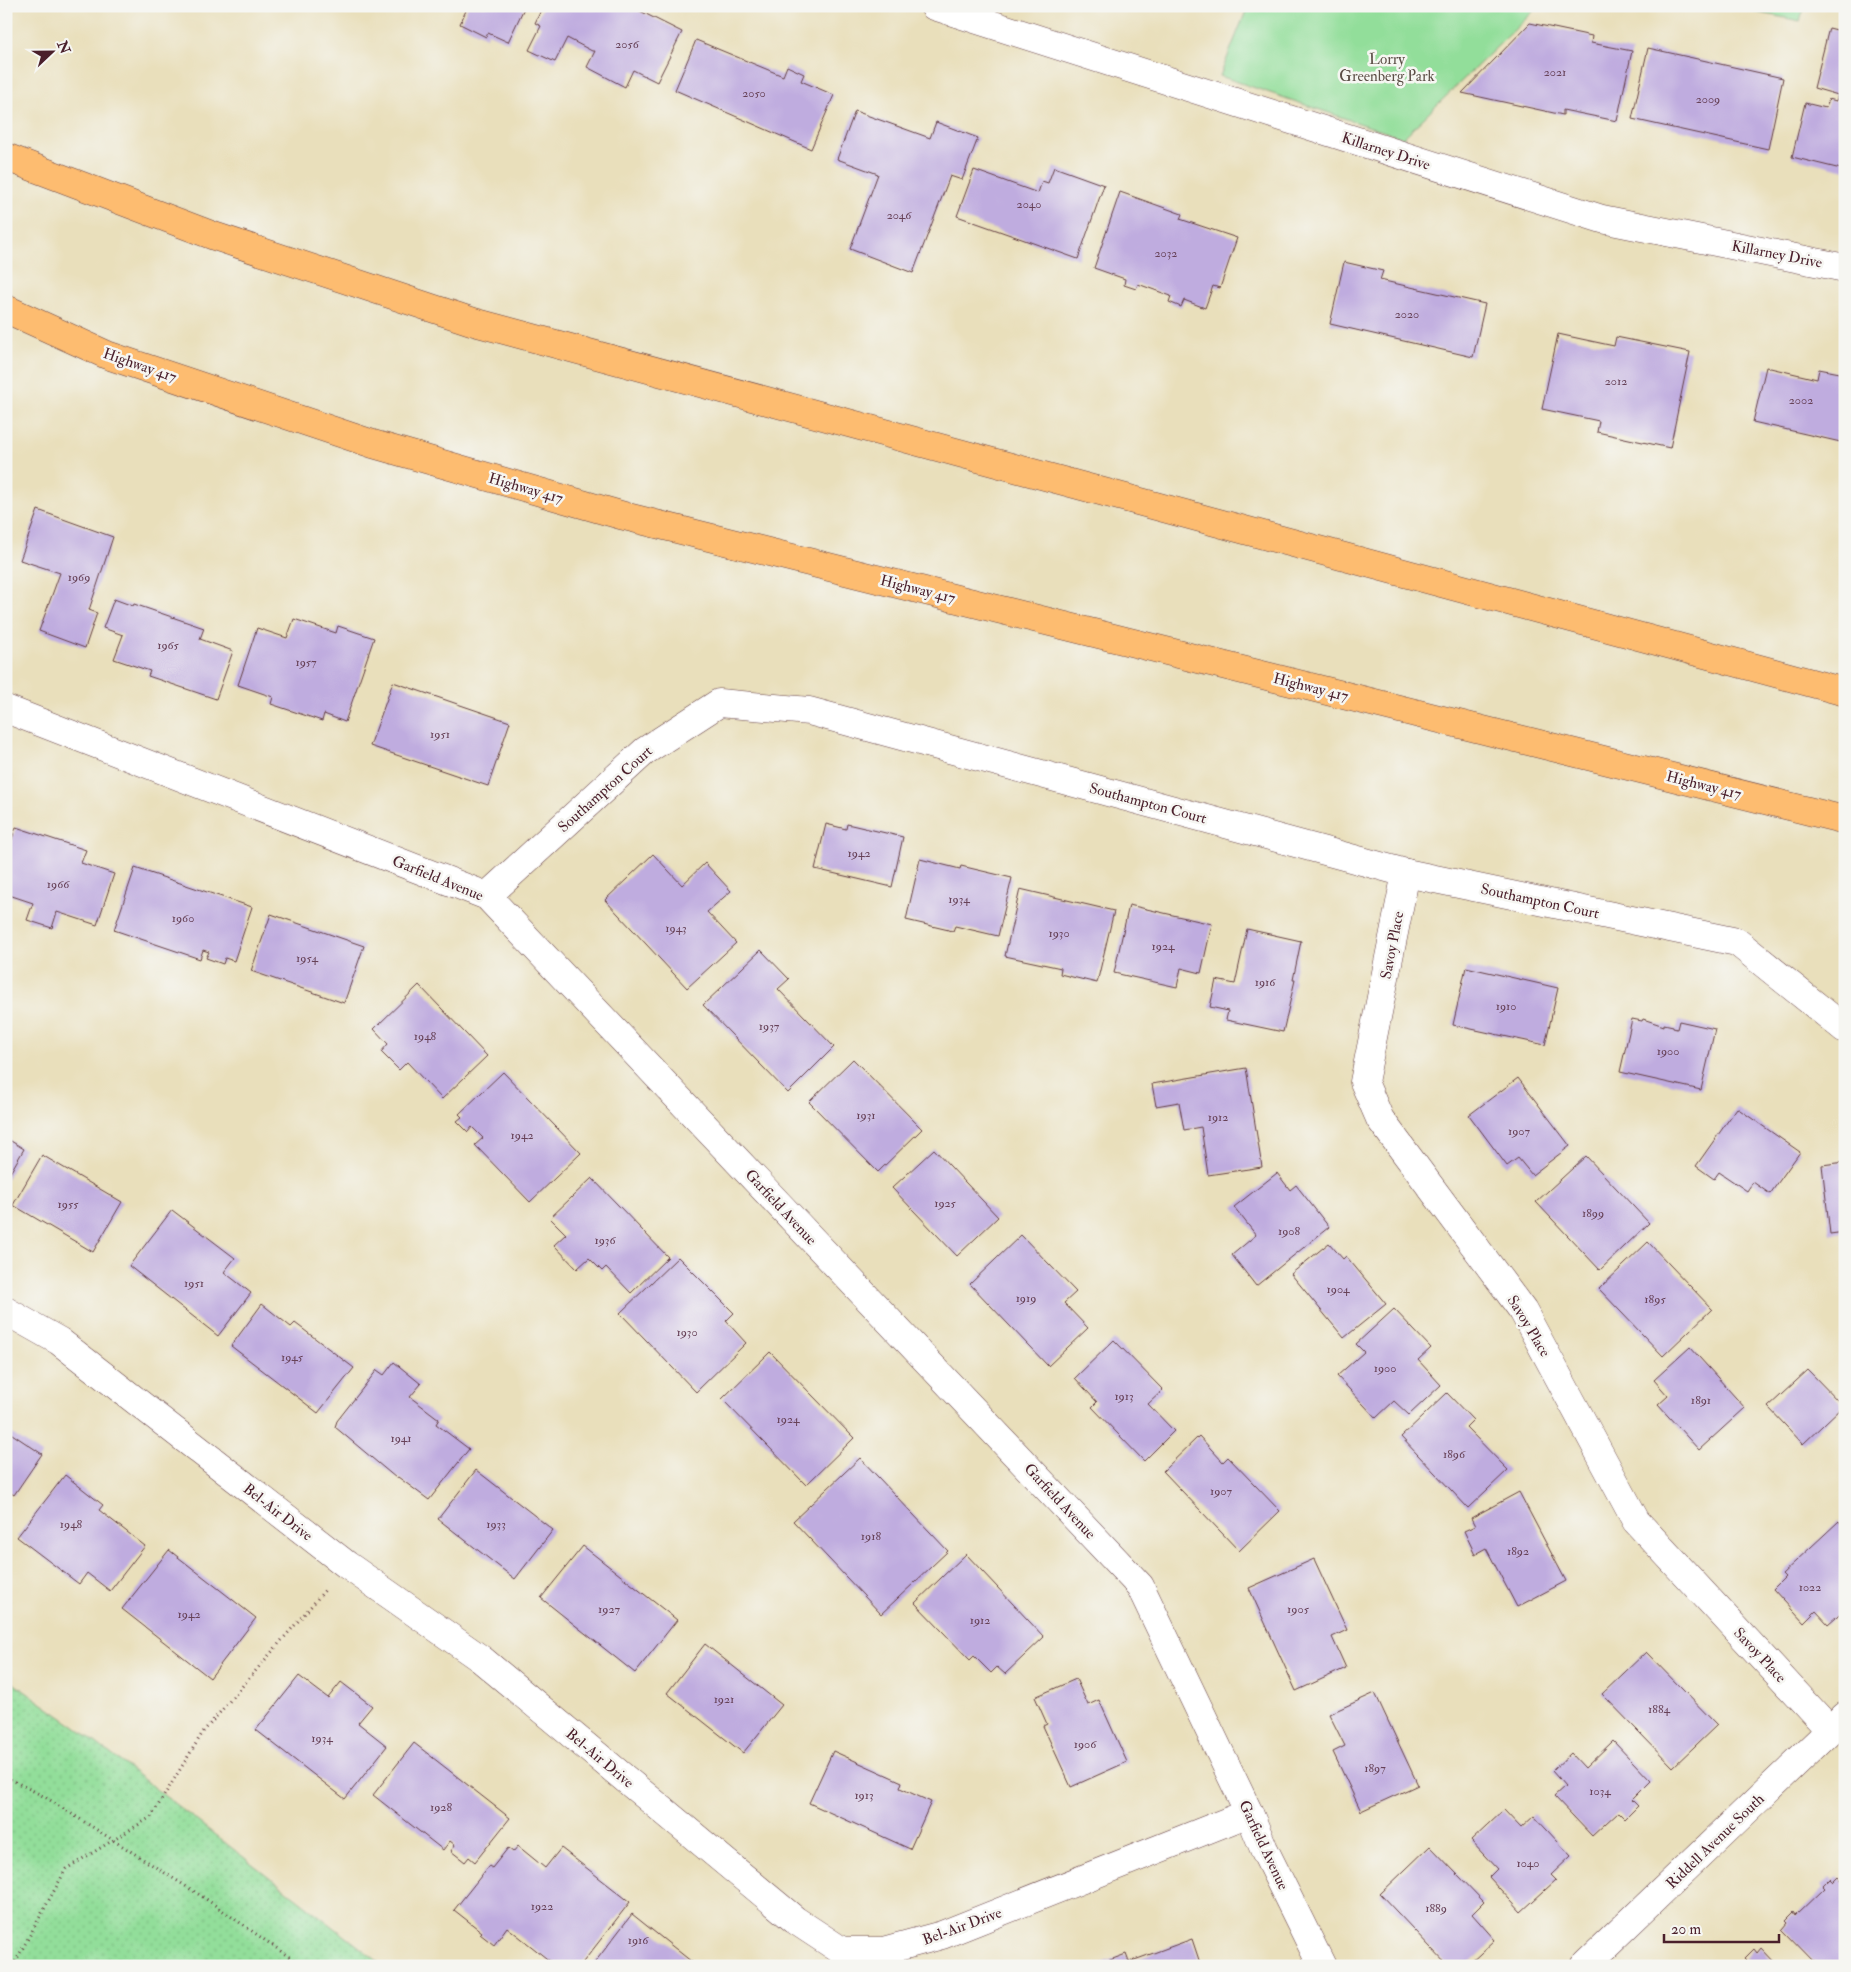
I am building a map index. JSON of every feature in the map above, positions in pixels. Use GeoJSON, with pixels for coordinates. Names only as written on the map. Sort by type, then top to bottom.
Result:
{"type":"FeatureCollection","features":[{"type":"Feature","properties":{"kind":"highway"},"geometry":{"type":"LineString","coordinates":[[6,157],[214,236],[474,322],[1845,692]]}},
{"type":"Feature","properties":{"kind":"highway","name":"Highway 417"},"geometry":{"type":"LineString","coordinates":[[6,310],[107,355],[372,444],[624,516],[1845,820]]}},
{"type":"Feature","properties":{"kind":"highway"},"geometry":{"type":"LineString","coordinates":[[1803,681],[1845,686]]}},
{"type":"Feature","properties":{"kind":"street","name":"Killarney Drive"},"geometry":{"type":"LineString","coordinates":[[934,6],[1602,219],[1845,268]]}},
{"type":"Feature","properties":{"kind":"street","name":"Southampton Court"},"geometry":{"type":"LineString","coordinates":[[487,896],[645,751],[719,703],[809,711],[1406,874],[1737,942],[1845,1029]]}},
{"type":"Feature","properties":{"kind":"street","name":"Garfield Avenue"},"geometry":{"type":"LineString","coordinates":[[6,709],[487,896],[1140,1586],[1250,1813],[1264,1849],[1322,1966]]}},
{"type":"Feature","properties":{"kind":"street","name":"Savoy Place"},"geometry":{"type":"LineString","coordinates":[[1406,874],[1364,1082],[1380,1119],[1523,1311],[1636,1521],[1837,1723]]}},
{"type":"Feature","properties":{"kind":"street","name":"Bel-Air Drive"},"geometry":{"type":"LineString","coordinates":[[6,1311],[59,1341],[347,1565],[481,1659],[795,1920],[842,1951],[883,1952],[942,1935],[1250,1813]]}},
{"type":"Feature","properties":{"kind":"street","name":"Riddell Avenue South"},"geometry":{"type":"LineString","coordinates":[[1584,1966],[1837,1723]]}},
{"type":"Feature","properties":{"kind":"path"},"geometry":{"type":"LineString","coordinates":[[13,1966],[66,1869],[151,1817],[203,1732],[347,1565]]}},
{"type":"Feature","properties":{"kind":"path"},"geometry":{"type":"LineString","coordinates":[[6,1777],[45,1797],[206,1899],[302,1966]]}},
{"type":"Feature","properties":{"kind":"green space","name":"Lorry Greenberg Park"},"geometry":{"type":"Polygon","coordinates":[[[1248,6],[1539,6],[1403,138],[1220,76],[1248,6]]]}},
{"type":"Feature","properties":{"kind":"green space"},"geometry":{"type":"Polygon","coordinates":[[[1726,6],[1805,6],[1800,21],[1726,6]]]}},
{"type":"Feature","properties":{"kind":"green space"},"geometry":{"type":"Polygon","coordinates":[[[6,1678],[81,1731],[384,1966],[6,1966],[6,1678]]]}},
{"type":"Feature","properties":{"kind":"building"},"geometry":{"type":"Polygon","coordinates":[[[468,6],[525,6],[508,42],[488,33],[486,37],[460,24],[468,6]]]}},
{"type":"Feature","properties":{"kind":"building"},"geometry":{"type":"Polygon","coordinates":[[[543,6],[630,6],[682,32],[657,82],[633,70],[625,87],[587,67],[595,51],[567,38],[555,62],[529,50],[541,26],[535,23],[543,6]]]}},
{"type":"Feature","properties":{"kind":"building"},"geometry":{"type":"Polygon","coordinates":[[[1530,23],[1592,36],[1591,43],[1632,51],[1617,121],[1563,110],[1563,115],[1462,93],[1530,23]]]}},
{"type":"Feature","properties":{"kind":"building"},"geometry":{"type":"Polygon","coordinates":[[[1829,28],[1845,32],[1845,170],[1792,157],[1805,103],[1826,108],[1829,99],[1836,101],[1838,95],[1814,88],[1829,28]]]}},
{"type":"Feature","properties":{"kind":"building"},"geometry":{"type":"Polygon","coordinates":[[[696,40],[783,76],[787,66],[804,74],[801,81],[834,95],[811,149],[675,90],[696,40]]]}},
{"type":"Feature","properties":{"kind":"building"},"geometry":{"type":"Polygon","coordinates":[[[1648,48],[1783,78],[1768,149],[1632,119],[1648,48]]]}},
{"type":"Feature","properties":{"kind":"building"},"geometry":{"type":"Polygon","coordinates":[[[855,111],[930,138],[936,122],[978,138],[962,180],[950,176],[913,273],[850,249],[878,174],[837,159],[855,111]]]}},
{"type":"Feature","properties":{"kind":"building"},"geometry":{"type":"Polygon","coordinates":[[[1054,167],[1104,185],[1078,259],[957,216],[974,170],[1038,193],[1042,181],[1048,183],[1054,167]]]}},
{"type":"Feature","properties":{"kind":"building"},"geometry":{"type":"Polygon","coordinates":[[[1120,192],[1182,214],[1180,219],[1237,238],[1220,288],[1213,286],[1205,308],[1184,300],[1181,307],[1169,302],[1171,296],[1138,284],[1136,289],[1124,285],[1125,279],[1094,268],[1120,192]]]}},
{"type":"Feature","properties":{"kind":"building"},"geometry":{"type":"Polygon","coordinates":[[[1344,262],[1383,271],[1380,280],[1485,304],[1473,357],[1330,324],[1344,262]]]}},
{"type":"Feature","properties":{"kind":"building"},"geometry":{"type":"Polygon","coordinates":[[[1558,334],[1614,346],[1616,337],[1690,352],[1670,448],[1597,432],[1599,421],[1542,409],[1558,334]]]}},
{"type":"Feature","properties":{"kind":"building"},"geometry":{"type":"Polygon","coordinates":[[[1766,367],[1817,379],[1819,369],[1845,374],[1845,443],[1753,422],[1766,367]]]}},
{"type":"Feature","properties":{"kind":"building"},"geometry":{"type":"Polygon","coordinates":[[[38,510],[113,537],[89,610],[97,613],[85,648],[39,631],[60,573],[20,560],[38,510]]]}},
{"type":"Feature","properties":{"kind":"building"},"geometry":{"type":"Polygon","coordinates":[[[114,599],[204,628],[200,639],[233,651],[216,699],[148,676],[150,671],[114,659],[123,635],[103,628],[114,599]]]}},
{"type":"Feature","properties":{"kind":"building"},"geometry":{"type":"Polygon","coordinates":[[[294,619],[336,633],[338,626],[374,638],[345,722],[324,714],[322,721],[271,704],[273,697],[238,685],[257,628],[287,638],[294,619]]]}},
{"type":"Feature","properties":{"kind":"building"},"geometry":{"type":"Polygon","coordinates":[[[393,682],[510,722],[488,786],[370,746],[393,682]]]}},
{"type":"Feature","properties":{"kind":"building"},"geometry":{"type":"Polygon","coordinates":[[[826,824],[846,829],[847,824],[903,837],[892,887],[815,869],[826,824]]]}},
{"type":"Feature","properties":{"kind":"building"},"geometry":{"type":"Polygon","coordinates":[[[16,827],[86,850],[81,863],[114,874],[97,925],[57,912],[52,928],[27,920],[33,903],[6,894],[6,857],[16,827]]]}},
{"type":"Feature","properties":{"kind":"building"},"geometry":{"type":"Polygon","coordinates":[[[653,854],[682,885],[705,863],[731,891],[707,912],[736,943],[687,988],[605,900],[653,854]]]}},
{"type":"Feature","properties":{"kind":"building"},"geometry":{"type":"Polygon","coordinates":[[[920,859],[960,869],[961,866],[1012,878],[998,936],[955,926],[953,931],[906,920],[920,859]]]}},
{"type":"Feature","properties":{"kind":"building"},"geometry":{"type":"Polygon","coordinates":[[[135,868],[252,907],[234,961],[225,958],[223,964],[206,958],[209,952],[203,950],[200,959],[114,930],[135,868]]]}},
{"type":"Feature","properties":{"kind":"building"},"geometry":{"type":"Polygon","coordinates":[[[1020,889],[1114,911],[1097,983],[1060,974],[1061,968],[1005,956],[1020,889]]]}},
{"type":"Feature","properties":{"kind":"building"},"geometry":{"type":"Polygon","coordinates":[[[1129,905],[1212,924],[1201,973],[1181,968],[1177,987],[1114,973],[1129,905]]]}},
{"type":"Feature","properties":{"kind":"building"},"geometry":{"type":"Polygon","coordinates":[[[271,914],[364,946],[344,1003],[251,971],[271,914]]]}},
{"type":"Feature","properties":{"kind":"building"},"geometry":{"type":"Polygon","coordinates":[[[1247,929],[1301,941],[1293,980],[1295,980],[1283,1032],[1226,1020],[1228,1011],[1210,1007],[1216,980],[1235,984],[1247,929]]]}},
{"type":"Feature","properties":{"kind":"building"},"geometry":{"type":"Polygon","coordinates":[[[761,950],[789,979],[778,989],[834,1047],[788,1093],[703,1005],[761,950]]]}},
{"type":"Feature","properties":{"kind":"building"},"geometry":{"type":"Polygon","coordinates":[[[1466,967],[1558,988],[1545,1045],[1453,1025],[1466,967]]]}},
{"type":"Feature","properties":{"kind":"building"},"geometry":{"type":"Polygon","coordinates":[[[419,985],[487,1056],[442,1099],[407,1062],[399,1070],[381,1052],[388,1044],[374,1029],[419,985]]]}},
{"type":"Feature","properties":{"kind":"building"},"geometry":{"type":"Polygon","coordinates":[[[1632,1019],[1642,1021],[1643,1019],[1664,1026],[1664,1024],[1673,1026],[1673,1028],[1677,1029],[1679,1021],[1715,1029],[1701,1090],[1620,1072],[1632,1019]]]}},
{"type":"Feature","properties":{"kind":"building"},"geometry":{"type":"Polygon","coordinates":[[[853,1059],[922,1129],[878,1172],[809,1102],[853,1059]]]}},
{"type":"Feature","properties":{"kind":"building"},"geometry":{"type":"Polygon","coordinates":[[[1246,1068],[1262,1167],[1208,1175],[1201,1127],[1184,1130],[1179,1102],[1156,1106],[1152,1084],[1246,1068]]]}},
{"type":"Feature","properties":{"kind":"building"},"geometry":{"type":"Polygon","coordinates":[[[503,1072],[581,1153],[530,1202],[475,1145],[483,1138],[472,1127],[468,1132],[457,1121],[462,1117],[459,1114],[503,1072]]]}},
{"type":"Feature","properties":{"kind":"building"},"geometry":{"type":"Polygon","coordinates":[[[1518,1078],[1570,1146],[1532,1175],[1518,1158],[1507,1166],[1469,1115],[1518,1078]]]}},
{"type":"Feature","properties":{"kind":"building"},"geometry":{"type":"Polygon","coordinates":[[[1737,1108],[1800,1152],[1770,1194],[1753,1182],[1747,1191],[1719,1172],[1714,1179],[1696,1166],[1737,1108]]]}},
{"type":"Feature","properties":{"kind":"building"},"geometry":{"type":"Polygon","coordinates":[[[6,1138],[24,1149],[6,1180],[6,1138]]]}},
{"type":"Feature","properties":{"kind":"building"},"geometry":{"type":"Polygon","coordinates":[[[934,1149],[998,1217],[957,1256],[892,1188],[934,1149]]]}},
{"type":"Feature","properties":{"kind":"building"},"geometry":{"type":"Polygon","coordinates":[[[42,1155],[122,1202],[93,1252],[13,1205],[42,1155]]]}},
{"type":"Feature","properties":{"kind":"building"},"geometry":{"type":"Polygon","coordinates":[[[1586,1156],[1649,1223],[1600,1270],[1536,1202],[1586,1156]]]}},
{"type":"Feature","properties":{"kind":"building"},"geometry":{"type":"Polygon","coordinates":[[[1845,1162],[1845,1232],[1830,1234],[1822,1165],[1845,1162]]]}},
{"type":"Feature","properties":{"kind":"building"},"geometry":{"type":"Polygon","coordinates":[[[1277,1173],[1290,1190],[1296,1185],[1329,1227],[1256,1286],[1232,1255],[1256,1235],[1234,1207],[1277,1173]]]}},
{"type":"Feature","properties":{"kind":"building"},"geometry":{"type":"Polygon","coordinates":[[[592,1178],[668,1257],[631,1293],[606,1267],[602,1271],[589,1258],[577,1269],[554,1245],[566,1234],[550,1218],[592,1178]]]}},
{"type":"Feature","properties":{"kind":"building"},"geometry":{"type":"Polygon","coordinates":[[[172,1210],[235,1258],[224,1272],[251,1293],[218,1336],[129,1266],[172,1210]]]}},
{"type":"Feature","properties":{"kind":"building"},"geometry":{"type":"Polygon","coordinates":[[[1021,1235],[1076,1292],[1064,1303],[1088,1328],[1048,1366],[970,1284],[1021,1235]]]}},
{"type":"Feature","properties":{"kind":"building"},"geometry":{"type":"Polygon","coordinates":[[[1648,1242],[1712,1309],[1663,1356],[1599,1289],[1648,1242]]]}},
{"type":"Feature","properties":{"kind":"building"},"geometry":{"type":"Polygon","coordinates":[[[1329,1243],[1343,1259],[1346,1256],[1386,1304],[1344,1338],[1291,1274],[1329,1243]]]}},
{"type":"Feature","properties":{"kind":"building"},"geometry":{"type":"Polygon","coordinates":[[[678,1257],[734,1313],[726,1321],[746,1343],[696,1392],[620,1313],[678,1257]]]}},
{"type":"Feature","properties":{"kind":"building"},"geometry":{"type":"Polygon","coordinates":[[[262,1304],[291,1327],[295,1323],[354,1368],[318,1413],[231,1346],[262,1304]]]}},
{"type":"Feature","properties":{"kind":"building"},"geometry":{"type":"Polygon","coordinates":[[[1394,1309],[1431,1348],[1418,1360],[1441,1385],[1409,1415],[1394,1401],[1376,1418],[1337,1376],[1364,1352],[1356,1344],[1394,1309]]]}},
{"type":"Feature","properties":{"kind":"building"},"geometry":{"type":"Polygon","coordinates":[[[1114,1340],[1163,1390],[1148,1404],[1174,1431],[1144,1461],[1092,1407],[1097,1402],[1075,1378],[1114,1340]]]}},
{"type":"Feature","properties":{"kind":"building"},"geometry":{"type":"Polygon","coordinates":[[[1690,1347],[1745,1408],[1699,1450],[1658,1405],[1668,1396],[1654,1380],[1690,1347]]]}},
{"type":"Feature","properties":{"kind":"building"},"geometry":{"type":"Polygon","coordinates":[[[770,1352],[854,1438],[806,1485],[722,1399],[770,1352]]]}},
{"type":"Feature","properties":{"kind":"building"},"geometry":{"type":"Polygon","coordinates":[[[394,1362],[421,1384],[410,1397],[439,1419],[436,1424],[469,1449],[429,1500],[398,1477],[396,1478],[335,1427],[337,1421],[377,1370],[384,1375],[394,1362]]]}},
{"type":"Feature","properties":{"kind":"building"},"geometry":{"type":"Polygon","coordinates":[[[1808,1370],[1843,1406],[1803,1444],[1768,1407],[1808,1370]]]}},
{"type":"Feature","properties":{"kind":"building"},"geometry":{"type":"Polygon","coordinates":[[[1447,1393],[1473,1420],[1466,1427],[1508,1470],[1468,1508],[1401,1437],[1447,1393]]]}},
{"type":"Feature","properties":{"kind":"building"},"geometry":{"type":"Polygon","coordinates":[[[6,1430],[42,1454],[14,1495],[6,1490],[6,1430]]]}},
{"type":"Feature","properties":{"kind":"building"},"geometry":{"type":"Polygon","coordinates":[[[1199,1436],[1223,1462],[1228,1457],[1280,1511],[1239,1551],[1163,1471],[1199,1436]]]}},
{"type":"Feature","properties":{"kind":"building"},"geometry":{"type":"Polygon","coordinates":[[[860,1458],[948,1551],[881,1614],[793,1521],[860,1458]]]}},
{"type":"Feature","properties":{"kind":"building"},"geometry":{"type":"Polygon","coordinates":[[[476,1470],[553,1530],[515,1579],[438,1519],[476,1470]]]}},
{"type":"Feature","properties":{"kind":"building"},"geometry":{"type":"Polygon","coordinates":[[[65,1475],[103,1505],[99,1510],[145,1546],[110,1591],[87,1573],[79,1584],[17,1537],[65,1475]]]}},
{"type":"Feature","properties":{"kind":"building"},"geometry":{"type":"Polygon","coordinates":[[[1519,1492],[1566,1581],[1517,1607],[1486,1548],[1475,1554],[1464,1531],[1475,1526],[1471,1518],[1519,1492]]]}},
{"type":"Feature","properties":{"kind":"building"},"geometry":{"type":"Polygon","coordinates":[[[1845,1520],[1845,1609],[1828,1624],[1816,1611],[1804,1623],[1773,1589],[1785,1577],[1782,1574],[1839,1521],[1841,1524],[1845,1520]]]}},
{"type":"Feature","properties":{"kind":"building"},"geometry":{"type":"Polygon","coordinates":[[[583,1546],[677,1620],[635,1673],[541,1598],[583,1546]]]}},
{"type":"Feature","properties":{"kind":"building"},"geometry":{"type":"Polygon","coordinates":[[[169,1550],[256,1618],[210,1678],[122,1609],[169,1550]]]}},
{"type":"Feature","properties":{"kind":"building"},"geometry":{"type":"Polygon","coordinates":[[[966,1554],[1044,1637],[1005,1674],[997,1667],[991,1673],[974,1656],[970,1660],[915,1603],[966,1554]]]}},
{"type":"Feature","properties":{"kind":"building"},"geometry":{"type":"Polygon","coordinates":[[[1314,1559],[1347,1630],[1332,1637],[1346,1668],[1296,1691],[1249,1588],[1314,1559]]]}},
{"type":"Feature","properties":{"kind":"building"},"geometry":{"type":"Polygon","coordinates":[[[705,1644],[782,1705],[743,1753],[667,1693],[705,1644]]]}},
{"type":"Feature","properties":{"kind":"building"},"geometry":{"type":"Polygon","coordinates":[[[1646,1652],[1717,1725],[1673,1767],[1602,1694],[1646,1652]]]}},
{"type":"Feature","properties":{"kind":"building"},"geometry":{"type":"Polygon","coordinates":[[[299,1676],[328,1698],[341,1682],[372,1706],[358,1723],[387,1746],[345,1799],[256,1730],[299,1676]]]}},
{"type":"Feature","properties":{"kind":"building"},"geometry":{"type":"Polygon","coordinates":[[[1076,1679],[1088,1705],[1099,1700],[1127,1762],[1071,1787],[1043,1726],[1047,1724],[1035,1697],[1076,1679]]]}},
{"type":"Feature","properties":{"kind":"building"},"geometry":{"type":"Polygon","coordinates":[[[1375,1693],[1418,1785],[1361,1811],[1333,1752],[1345,1746],[1329,1714],[1375,1693]]]}},
{"type":"Feature","properties":{"kind":"building"},"geometry":{"type":"Polygon","coordinates":[[[1613,1741],[1651,1781],[1632,1800],[1638,1806],[1625,1819],[1618,1812],[1592,1836],[1554,1796],[1565,1786],[1552,1771],[1571,1753],[1585,1768],[1613,1741]]]}},
{"type":"Feature","properties":{"kind":"building"},"geometry":{"type":"Polygon","coordinates":[[[414,1743],[510,1818],[475,1862],[469,1857],[465,1862],[451,1851],[455,1845],[450,1841],[443,1850],[373,1795],[414,1743]]]}},
{"type":"Feature","properties":{"kind":"building"},"geometry":{"type":"Polygon","coordinates":[[[833,1751],[902,1782],[900,1788],[931,1802],[910,1849],[809,1803],[833,1751]]]}},
{"type":"Feature","properties":{"kind":"building"},"geometry":{"type":"Polygon","coordinates":[[[1504,1810],[1521,1828],[1534,1816],[1571,1856],[1551,1875],[1556,1880],[1521,1912],[1489,1877],[1497,1869],[1471,1841],[1504,1810]]]}},
{"type":"Feature","properties":{"kind":"building"},"geometry":{"type":"Polygon","coordinates":[[[518,1846],[545,1868],[561,1848],[630,1902],[580,1966],[556,1966],[507,1927],[494,1945],[480,1934],[482,1932],[454,1910],[489,1866],[492,1868],[508,1848],[513,1852],[518,1846]]]}},
{"type":"Feature","properties":{"kind":"building"},"geometry":{"type":"Polygon","coordinates":[[[1430,1846],[1484,1902],[1472,1914],[1495,1940],[1467,1966],[1448,1966],[1380,1894],[1430,1846]]]}},
{"type":"Feature","properties":{"kind":"building"},"geometry":{"type":"Polygon","coordinates":[[[1838,1876],[1845,1884],[1845,1962],[1840,1966],[1818,1966],[1782,1929],[1787,1923],[1785,1921],[1793,1913],[1795,1916],[1824,1888],[1822,1886],[1830,1878],[1833,1881],[1838,1876]]]}},
{"type":"Feature","properties":{"kind":"building"},"geometry":{"type":"Polygon","coordinates":[[[632,1914],[697,1966],[592,1966],[632,1914]]]}},
{"type":"Feature","properties":{"kind":"building"},"geometry":{"type":"Polygon","coordinates":[[[1192,1939],[1201,1966],[1094,1966],[1126,1954],[1129,1962],[1192,1939]]]}},
{"type":"Feature","properties":{"kind":"building"},"geometry":{"type":"Polygon","coordinates":[[[1761,1948],[1778,1966],[1744,1966],[1748,1961],[1745,1958],[1754,1949],[1757,1953],[1761,1948]]]}}]}
